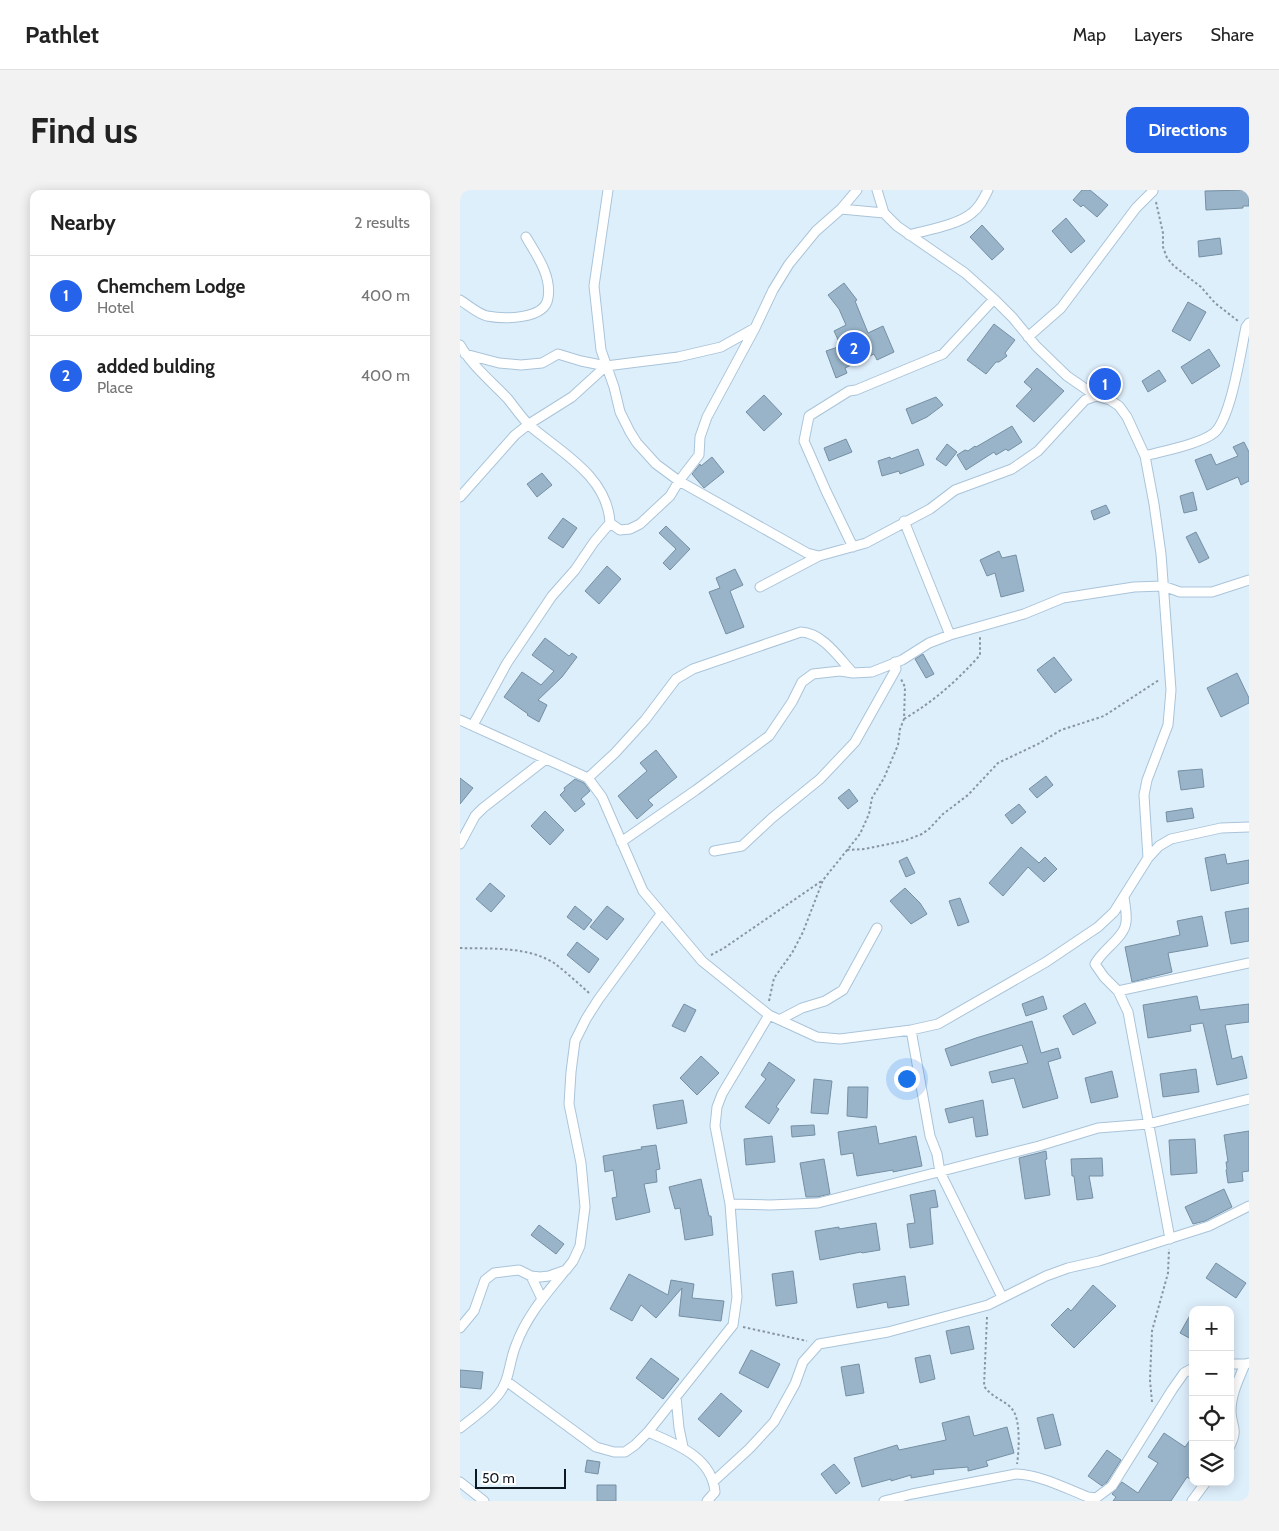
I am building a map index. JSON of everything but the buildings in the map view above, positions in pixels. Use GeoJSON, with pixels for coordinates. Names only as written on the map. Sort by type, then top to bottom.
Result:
{"type":"FeatureCollection","features":[{"type":"Feature","properties":{"kind":"street"},"geometry":{"type":"LineString","coordinates":[[608,190],[594,286],[601,350],[614,387],[620,412],[630,432],[637,444],[656,464],[679,481],[792,545],[807,553],[819,556]]}},
{"type":"Feature","properties":{"kind":"street"},"geometry":{"type":"LineString","coordinates":[[610,522],[620,530],[630,529],[640,524],[670,496],[699,455],[700,437],[707,417],[755,328],[773,290],[789,264],[816,231],[841,209],[857,190]]}},
{"type":"Feature","properties":{"kind":"street"},"geometry":{"type":"LineString","coordinates":[[877,190],[884,213],[909,235],[965,273],[1013,318],[1028,337],[1067,376],[1096,396],[1110,400],[1119,406],[1127,417],[1145,456],[1161,554],[1171,702],[1169,719],[1162,744],[1147,780],[1144,795],[1148,858]]}},
{"type":"Feature","properties":{"kind":"street"},"geometry":{"type":"LineString","coordinates":[[909,235],[960,220],[972,214],[988,190]]}},
{"type":"Feature","properties":{"kind":"street"},"geometry":{"type":"LineString","coordinates":[[1028,337],[1061,308],[1136,208],[1153,191]]}},
{"type":"Feature","properties":{"kind":"street"},"geometry":{"type":"LineString","coordinates":[[841,209],[884,213]]}},
{"type":"Feature","properties":{"kind":"street"},"geometry":{"type":"LineString","coordinates":[[460,300],[485,316],[527,317],[540,310],[548,300],[549,284],[541,262],[526,237]]}},
{"type":"Feature","properties":{"kind":"street"},"geometry":{"type":"LineString","coordinates":[[853,547],[804,441],[809,416],[849,391],[874,383],[943,354],[994,299]]}},
{"type":"Feature","properties":{"kind":"street"},"geometry":{"type":"LineString","coordinates":[[1145,456],[1214,433],[1222,423],[1246,344],[1247,325]]}},
{"type":"Feature","properties":{"kind":"street"},"geometry":{"type":"LineString","coordinates":[[465,354],[499,363],[521,365],[542,363],[558,354],[581,362],[606,366],[678,357],[720,347],[755,328]]}},
{"type":"Feature","properties":{"kind":"street"},"geometry":{"type":"LineString","coordinates":[[460,345],[465,354],[528,424],[562,450],[585,472],[606,500],[610,512],[610,522],[575,570],[552,596],[507,663],[473,725]]}},
{"type":"Feature","properties":{"kind":"street"},"geometry":{"type":"LineString","coordinates":[[460,497],[515,435],[528,424],[572,397],[606,366]]}},
{"type":"Feature","properties":{"kind":"street"},"geometry":{"type":"LineString","coordinates":[[760,587],[819,556],[866,542],[930,509],[955,490],[1012,468],[1038,451],[1085,400],[1096,396]]}},
{"type":"Feature","properties":{"kind":"street"},"geometry":{"type":"LineString","coordinates":[[904,521],[950,635]]}},
{"type":"Feature","properties":{"kind":"street"},"geometry":{"type":"LineString","coordinates":[[621,842],[769,736],[792,702],[802,682],[814,674],[840,671],[853,673],[872,672],[895,666],[929,643],[950,635],[1024,614],[1063,598],[1134,587],[1163,586],[1180,592],[1212,592],[1249,580]]}},
{"type":"Feature","properties":{"kind":"street"},"geometry":{"type":"LineString","coordinates":[[588,778],[646,720],[676,679],[694,669],[801,632],[816,635],[828,645],[853,673]]}},
{"type":"Feature","properties":{"kind":"street"},"geometry":{"type":"LineString","coordinates":[[714,851],[742,846],[772,818],[820,779],[855,742],[895,666]]}},
{"type":"Feature","properties":{"kind":"street"},"geometry":{"type":"LineString","coordinates":[[460,720],[588,778],[602,797],[643,891],[702,961],[768,1014],[817,1037],[840,1039],[911,1030],[938,1024],[1046,962],[1098,927],[1114,912],[1148,858],[1158,846],[1171,839],[1221,828],[1249,827]]}},
{"type":"Feature","properties":{"kind":"street"},"geometry":{"type":"LineString","coordinates":[[460,844],[475,816],[483,808],[546,759]]}},
{"type":"Feature","properties":{"kind":"street"},"geometry":{"type":"LineString","coordinates":[[1124,898],[1126,922],[1122,932],[1098,958],[1096,964],[1104,977],[1118,991],[1128,1012],[1170,1239]]}},
{"type":"Feature","properties":{"kind":"street"},"geometry":{"type":"LineString","coordinates":[[460,1428],[498,1395],[506,1381],[516,1344],[537,1305],[573,1262],[580,1246],[585,1206],[581,1163],[569,1104],[575,1041],[598,1000],[661,914]]}},
{"type":"Feature","properties":{"kind":"street"},"geometry":{"type":"LineString","coordinates":[[782,1019],[843,990],[877,928]]}},
{"type":"Feature","properties":{"kind":"street"},"geometry":{"type":"LineString","coordinates":[[1118,991],[1249,963]]}},
{"type":"Feature","properties":{"kind":"street"},"geometry":{"type":"LineString","coordinates":[[506,1381],[596,1447],[614,1452],[625,1452],[648,1432],[732,1325],[737,1297],[730,1204],[715,1126],[717,1107],[722,1094],[768,1014]]}},
{"type":"Feature","properties":{"kind":"street"},"geometry":{"type":"LineString","coordinates":[[911,1030],[930,1136],[937,1154],[940,1172],[1002,1297]]}},
{"type":"Feature","properties":{"kind":"street"},"geometry":{"type":"LineString","coordinates":[[730,1204],[818,1204],[1098,1128],[1148,1124],[1249,1098]]}},
{"type":"Feature","properties":{"kind":"street"},"geometry":{"type":"LineString","coordinates":[[714,1481],[749,1449],[774,1422],[795,1384],[803,1362],[818,1344],[888,1332],[988,1305],[1046,1276],[1209,1226],[1249,1206]]}},
{"type":"Feature","properties":{"kind":"street"},"geometry":{"type":"LineString","coordinates":[[460,1328],[474,1311],[485,1280],[494,1274],[519,1270],[531,1276],[549,1276],[566,1270]]}},
{"type":"Feature","properties":{"kind":"street"},"geometry":{"type":"LineString","coordinates":[[531,1276],[542,1299]]}},
{"type":"Feature","properties":{"kind":"street"},"geometry":{"type":"LineString","coordinates":[[1232,1441],[1236,1429],[1231,1413],[1232,1400],[1247,1363],[1234,1364]]}},
{"type":"Feature","properties":{"kind":"street"},"geometry":{"type":"LineString","coordinates":[[884,1501],[912,1497],[1016,1474],[1028,1474],[1090,1499],[1096,1498],[1112,1486],[1155,1416],[1184,1373],[1189,1370]]}},
{"type":"Feature","properties":{"kind":"street"},"geometry":{"type":"LineString","coordinates":[[676,1397],[683,1447]]}},
{"type":"Feature","properties":{"kind":"street"},"geometry":{"type":"LineString","coordinates":[[648,1432],[683,1447],[708,1469],[714,1481],[715,1492],[708,1501]]}},
{"type":"Feature","properties":{"kind":"street"},"geometry":{"type":"LineString","coordinates":[[460,1482],[484,1501]]}},
{"type":"Feature","properties":{"kind":"street"},"geometry":{"type":"LineString","coordinates":[[1192,1501],[1203,1486]]}},
{"type":"Feature","properties":{"kind":"path"},"geometry":{"type":"LineString","coordinates":[[1153,191],[1163,233],[1163,247],[1167,258],[1174,266],[1201,287],[1215,303],[1247,325]]}},
{"type":"Feature","properties":{"kind":"path"},"geometry":{"type":"LineString","coordinates":[[904,719],[946,690],[959,679],[980,655],[980,627]]}},
{"type":"Feature","properties":{"kind":"path"},"geometry":{"type":"LineString","coordinates":[[768,1014],[774,978],[792,953],[803,932],[823,880],[860,834],[872,798],[884,778],[898,745],[900,729],[904,719],[905,687],[895,666]]}},
{"type":"Feature","properties":{"kind":"path"},"geometry":{"type":"LineString","coordinates":[[846,850],[866,849],[896,843],[922,834],[942,814],[968,795],[998,763],[1038,744],[1061,730],[1104,716],[1170,672]]}},
{"type":"Feature","properties":{"kind":"path"},"geometry":{"type":"LineString","coordinates":[[702,961],[823,880]]}},
{"type":"Feature","properties":{"kind":"path"},"geometry":{"type":"LineString","coordinates":[[460,948],[530,952],[553,963],[598,1000]]}},
{"type":"Feature","properties":{"kind":"path"},"geometry":{"type":"LineString","coordinates":[[1155,1416],[1150,1396],[1152,1331],[1168,1272],[1170,1239]]}},
{"type":"Feature","properties":{"kind":"path"},"geometry":{"type":"LineString","coordinates":[[988,1305],[984,1386],[995,1398],[1013,1409],[1016,1417],[1019,1448],[1016,1474]]}},
{"type":"Feature","properties":{"kind":"path"},"geometry":{"type":"LineString","coordinates":[[732,1325],[818,1344]]}},
{"type":"Feature","properties":{"kind":"place","name":"added bulding"},"geometry":{"type":"Point","coordinates":[854,348]}},
{"type":"Feature","properties":{"kind":"place","name":"Chemchem Lodge"},"geometry":{"type":"Point","coordinates":[1105,384]}}]}
